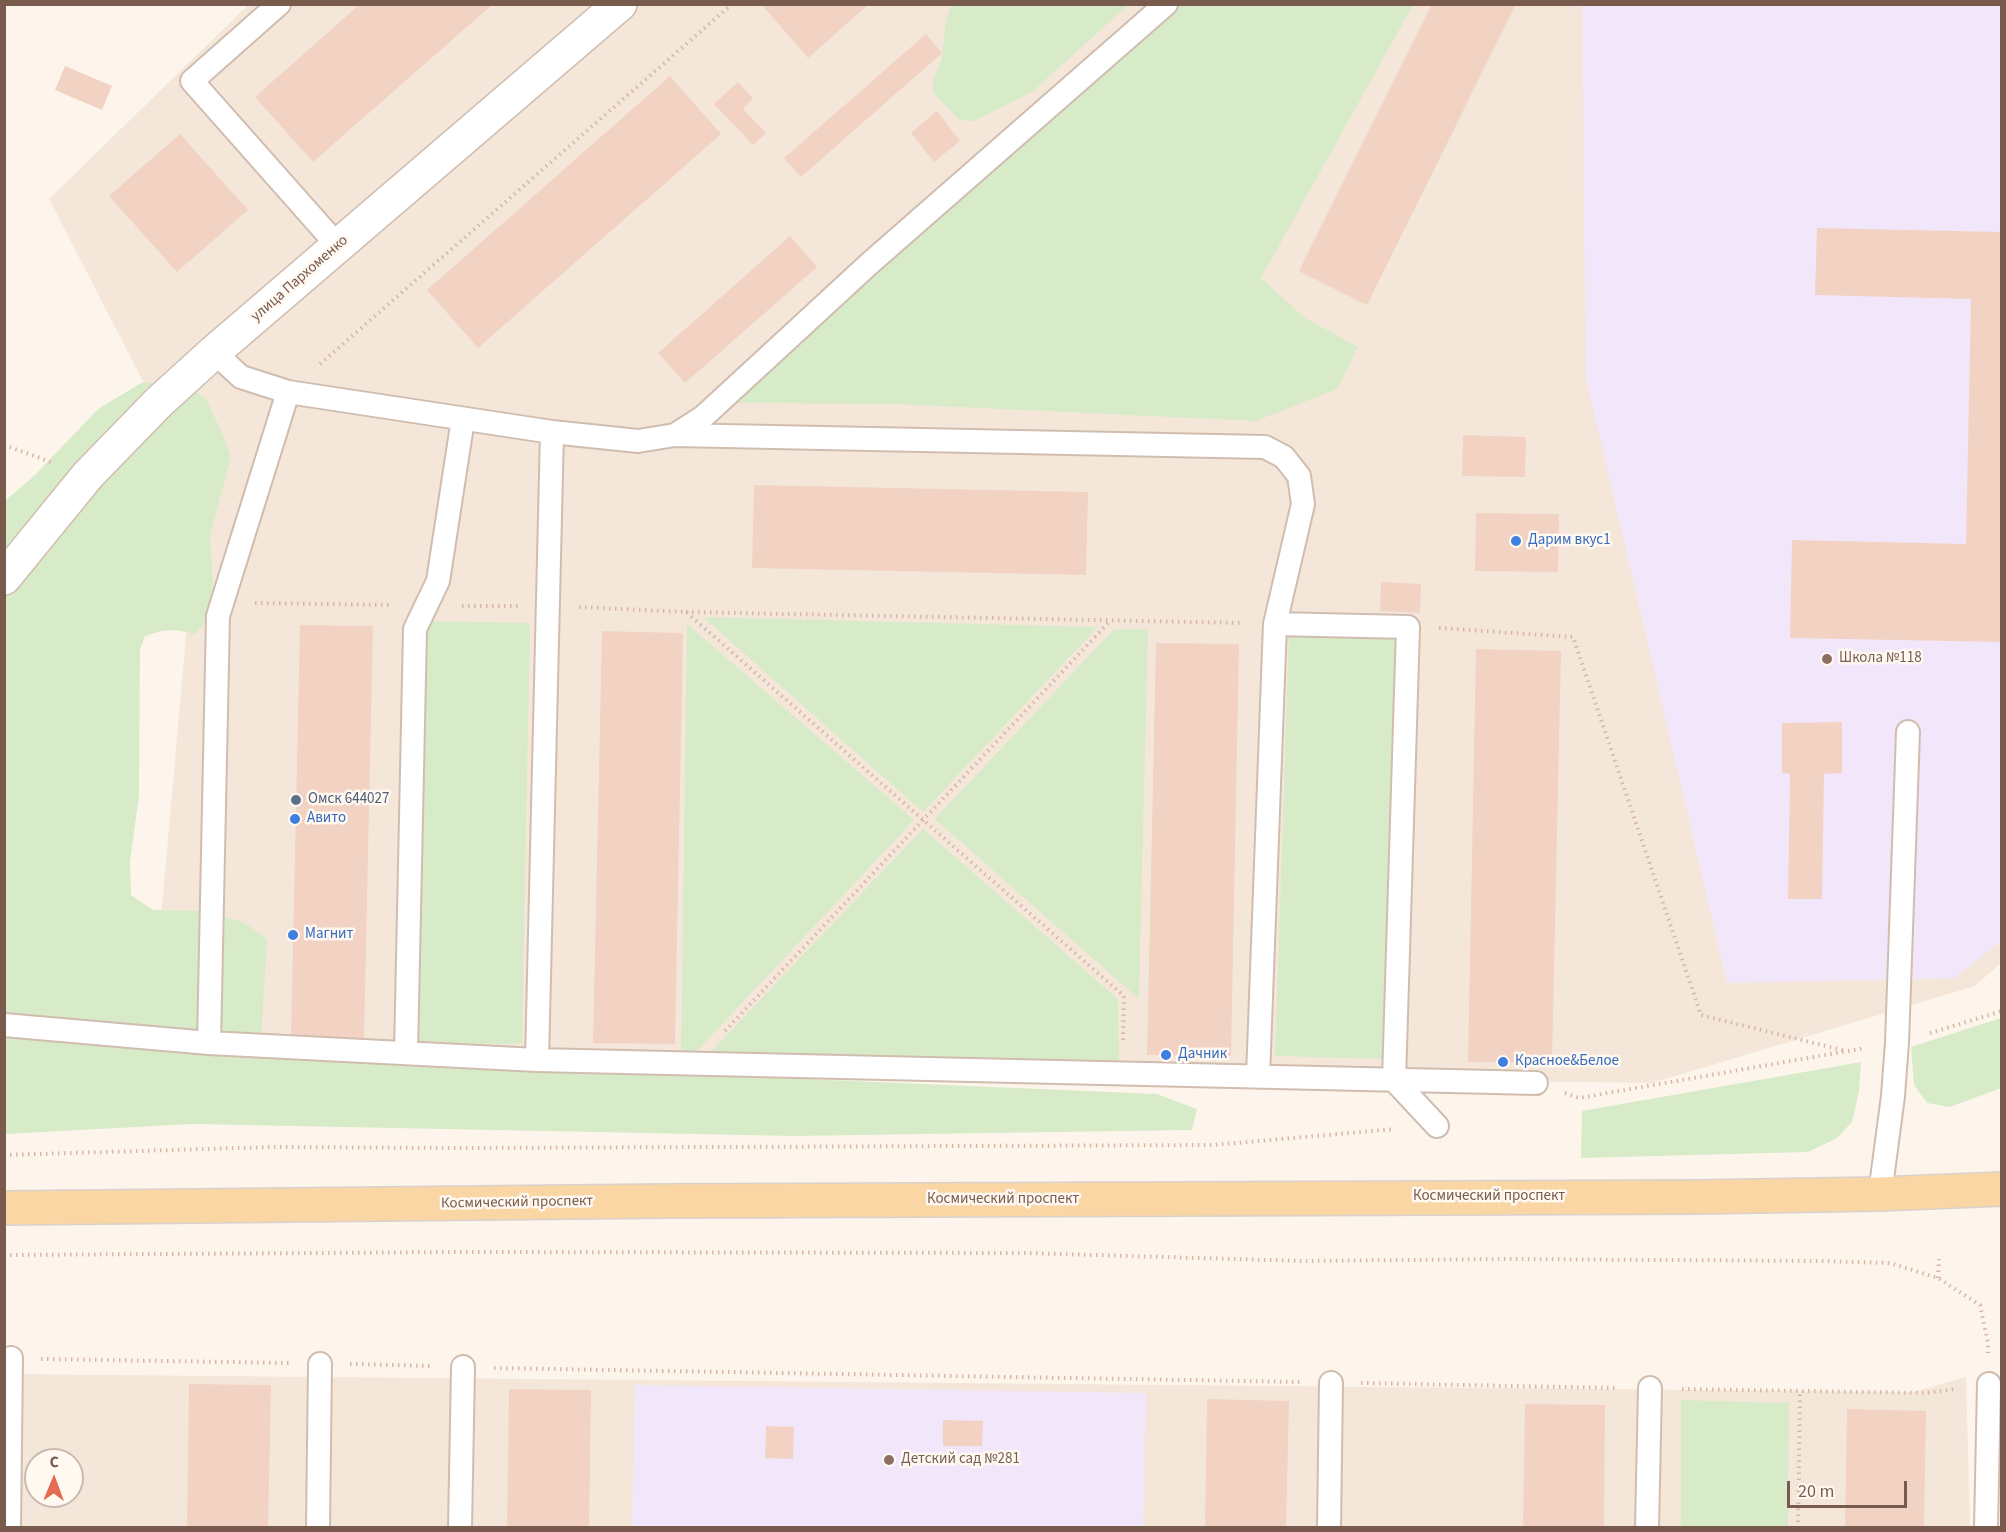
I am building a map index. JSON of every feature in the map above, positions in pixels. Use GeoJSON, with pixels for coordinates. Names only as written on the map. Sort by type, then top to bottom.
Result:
{"type":"FeatureCollection","features":[{"type":"Feature","properties":{"kind":"main road","name":"Космический проспект"},"geometry":{"type":"LineString","coordinates":[[4,1208],[1880,1194],[2001,1189]]}},
{"type":"Feature","properties":{"kind":"street","name":"улица Пархоменко"},"geometry":{"type":"LineString","coordinates":[[4,578],[88,475],[159,402],[214,352],[620,4]]}},
{"type":"Feature","properties":{"kind":"lane"},"geometry":{"type":"LineString","coordinates":[[279,4],[192,81],[338,246]]}},
{"type":"Feature","properties":{"kind":"lane"},"geometry":{"type":"LineString","coordinates":[[675,435],[703,417],[869,264],[1166,4]]}},
{"type":"Feature","properties":{"kind":"lane"},"geometry":{"type":"LineString","coordinates":[[214,352],[241,377],[288,392],[552,432],[638,441],[675,435],[1265,447],[1284,457],[1299,476],[1303,504],[1275,624],[1258,1077]]}},
{"type":"Feature","properties":{"kind":"lane"},"geometry":{"type":"LineString","coordinates":[[209,1043],[218,616],[288,392]]}},
{"type":"Feature","properties":{"kind":"lane"},"geometry":{"type":"LineString","coordinates":[[406,1053],[415,629],[438,581],[463,419]]}},
{"type":"Feature","properties":{"kind":"lane"},"geometry":{"type":"LineString","coordinates":[[537,1060],[552,432]]}},
{"type":"Feature","properties":{"kind":"lane"},"geometry":{"type":"LineString","coordinates":[[1275,624],[1408,627],[1394,1080],[1437,1126]]}},
{"type":"Feature","properties":{"kind":"lane"},"geometry":{"type":"LineString","coordinates":[[1880,1194],[1893,1096],[1897,1042],[1908,732]]}},
{"type":"Feature","properties":{"kind":"lane"},"geometry":{"type":"LineString","coordinates":[[4,1025],[209,1043],[537,1060],[1536,1083]]}},
{"type":"Feature","properties":{"kind":"lane"},"geometry":{"type":"LineString","coordinates":[[9,1527],[11,1358]]}},
{"type":"Feature","properties":{"kind":"lane"},"geometry":{"type":"LineString","coordinates":[[318,1527],[320,1364]]}},
{"type":"Feature","properties":{"kind":"lane"},"geometry":{"type":"LineString","coordinates":[[460,1527],[463,1367]]}},
{"type":"Feature","properties":{"kind":"lane"},"geometry":{"type":"LineString","coordinates":[[1329,1527],[1331,1383]]}},
{"type":"Feature","properties":{"kind":"lane"},"geometry":{"type":"LineString","coordinates":[[1986,1527],[1989,1384]]}},
{"type":"Feature","properties":{"kind":"lane"},"geometry":{"type":"LineString","coordinates":[[1647,1527],[1650,1388]]}},
{"type":"Feature","properties":{"kind":"path"},"geometry":{"type":"LineString","coordinates":[[288,392],[732,4]]}},
{"type":"Feature","properties":{"kind":"path"},"geometry":{"type":"LineString","coordinates":[[4,445],[88,475]]}},
{"type":"Feature","properties":{"kind":"path"},"geometry":{"type":"LineString","coordinates":[[222,603],[548,606],[686,612],[1275,624]]}},
{"type":"Feature","properties":{"kind":"path"},"geometry":{"type":"LineString","coordinates":[[686,612],[1124,996],[1123,1074]]}},
{"type":"Feature","properties":{"kind":"path"},"geometry":{"type":"LineString","coordinates":[[694,1064],[1109,622]]}},
{"type":"Feature","properties":{"kind":"path"},"geometry":{"type":"LineString","coordinates":[[1408,627],[1573,637],[1701,1015],[1846,1052]]}},
{"type":"Feature","properties":{"kind":"path"},"geometry":{"type":"LineString","coordinates":[[1536,1083],[1579,1098],[1897,1042],[2001,1011]]}},
{"type":"Feature","properties":{"kind":"path"},"geometry":{"type":"LineString","coordinates":[[4,1155],[273,1147],[1213,1145],[1437,1126]]}},
{"type":"Feature","properties":{"kind":"path"},"geometry":{"type":"LineString","coordinates":[[4,1256],[470,1252],[1024,1253],[1304,1261],[1507,1259],[1890,1263],[1938,1278],[1980,1305],[1988,1343],[1989,1384],[1926,1393],[11,1358]]}},
{"type":"Feature","properties":{"kind":"path"},"geometry":{"type":"LineString","coordinates":[[1938,1278],[1939,1259]]}},
{"type":"Feature","properties":{"kind":"path"},"geometry":{"type":"LineString","coordinates":[[1798,1527],[1800,1391]]}},
{"type":"Feature","properties":{"kind":"shaded area"},"geometry":{"type":"Polygon","coordinates":[[[248,5],[2001,5],[2001,963],[1975,986],[1652,1083],[148,1063],[199,490],[49,199],[248,5]]]}},
{"type":"Feature","properties":{"kind":"shaded area","name":"Школа №118"},"geometry":{"type":"Polygon","coordinates":[[[1582,5],[2001,5],[2002,941],[1954,978],[1727,983],[1586,378],[1582,5]]]}},
{"type":"Feature","properties":{"kind":"shaded area"},"geometry":{"type":"Polygon","coordinates":[[[5,1374],[1913,1392],[1966,1377],[1970,1527],[5,1528],[5,1374]]]}},
{"type":"Feature","properties":{"kind":"shaded area","name":"Детский сад №281"},"geometry":{"type":"Polygon","coordinates":[[[635,1385],[1146,1393],[1143,1527],[632,1528],[635,1385]]]}},
{"type":"Feature","properties":{"kind":"green space"},"geometry":{"type":"Polygon","coordinates":[[[951,5],[1128,5],[1032,92],[974,121],[959,120],[933,92],[933,80],[941,61],[946,21],[951,5]]]}},
{"type":"Feature","properties":{"kind":"green space"},"geometry":{"type":"Polygon","coordinates":[[[1177,5],[1413,5],[1261,278],[1305,318],[1358,347],[1337,389],[1256,421],[893,404],[732,403],[911,240],[1177,5]]]}},
{"type":"Feature","properties":{"kind":"green space"},"geometry":{"type":"Polygon","coordinates":[[[143,382],[196,392],[207,400],[231,458],[210,535],[213,584],[205,623],[195,634],[176,630],[145,636],[140,650],[139,796],[130,862],[131,895],[153,910],[199,911],[243,922],[267,939],[261,1040],[713,1075],[1157,1094],[1197,1109],[1192,1130],[794,1136],[193,1124],[5,1134],[5,501],[36,474],[98,409],[143,382]]]}},
{"type":"Feature","properties":{"kind":"green space"},"geometry":{"type":"Polygon","coordinates":[[[703,617],[1098,627],[923,812],[703,617]]]}},
{"type":"Feature","properties":{"kind":"green space"},"geometry":{"type":"Polygon","coordinates":[[[426,621],[530,623],[522,1044],[417,1043],[426,621]]]}},
{"type":"Feature","properties":{"kind":"green space"},"geometry":{"type":"Polygon","coordinates":[[[687,624],[914,820],[693,1055],[681,1055],[687,624]]]}},
{"type":"Feature","properties":{"kind":"green space"},"geometry":{"type":"Polygon","coordinates":[[[1114,629],[1148,629],[1139,999],[935,819],[1114,629]]]}},
{"type":"Feature","properties":{"kind":"green space"},"geometry":{"type":"Polygon","coordinates":[[[1289,632],[1396,636],[1383,1059],[1275,1056],[1289,632]]]}},
{"type":"Feature","properties":{"kind":"green space"},"geometry":{"type":"Polygon","coordinates":[[[923,829],[1118,999],[1119,1070],[703,1060],[923,829]]]}},
{"type":"Feature","properties":{"kind":"green space"},"geometry":{"type":"Polygon","coordinates":[[[2001,1018],[2001,1088],[1950,1107],[1927,1103],[1914,1085],[1911,1047],[2001,1018]]]}},
{"type":"Feature","properties":{"kind":"green space"},"geometry":{"type":"Polygon","coordinates":[[[1861,1062],[1859,1091],[1852,1122],[1837,1138],[1808,1152],[1581,1158],[1582,1111],[1861,1062]]]}},
{"type":"Feature","properties":{"kind":"green space"},"geometry":{"type":"Polygon","coordinates":[[[1681,1400],[1789,1403],[1788,1527],[1681,1527],[1681,1400]]]}},
{"type":"Feature","properties":{"kind":"building"},"geometry":{"type":"Polygon","coordinates":[[[360,4],[493,4],[313,162],[255,97],[360,4]]]}},
{"type":"Feature","properties":{"kind":"building"},"geometry":{"type":"Polygon","coordinates":[[[761,4],[869,4],[808,58],[761,4]]]}},
{"type":"Feature","properties":{"kind":"building"},"geometry":{"type":"Polygon","coordinates":[[[1432,4],[1516,4],[1367,305],[1299,271],[1432,4]]]}},
{"type":"Feature","properties":{"kind":"building"},"geometry":{"type":"Polygon","coordinates":[[[926,34],[942,53],[801,177],[784,158],[926,34]]]}},
{"type":"Feature","properties":{"kind":"building"},"geometry":{"type":"Polygon","coordinates":[[[65,66],[112,86],[102,110],[55,90],[65,66]]]}},
{"type":"Feature","properties":{"kind":"building"},"geometry":{"type":"Polygon","coordinates":[[[670,76],[721,134],[478,348],[427,290],[670,76]]]}},
{"type":"Feature","properties":{"kind":"building"},"geometry":{"type":"Polygon","coordinates":[[[738,82],[753,98],[743,109],[766,133],[753,145],[714,104],[738,82]]]}},
{"type":"Feature","properties":{"kind":"building"},"geometry":{"type":"Polygon","coordinates":[[[937,111],[960,141],[934,162],[911,133],[937,111]]]}},
{"type":"Feature","properties":{"kind":"building"},"geometry":{"type":"Polygon","coordinates":[[[180,134],[248,210],[177,272],[109,196],[180,134]]]}},
{"type":"Feature","properties":{"kind":"building"},"geometry":{"type":"Polygon","coordinates":[[[1817,228],[2002,232],[2002,642],[1790,638],[1792,540],[1966,544],[1971,299],[1815,295],[1817,228]]]}},
{"type":"Feature","properties":{"kind":"building"},"geometry":{"type":"Polygon","coordinates":[[[790,236],[817,267],[685,383],[658,353],[790,236]]]}},
{"type":"Feature","properties":{"kind":"building"},"geometry":{"type":"Polygon","coordinates":[[[1463,435],[1526,437],[1525,477],[1462,476],[1463,435]]]}},
{"type":"Feature","properties":{"kind":"building"},"geometry":{"type":"Polygon","coordinates":[[[754,485],[1088,492],[1086,575],[752,568],[754,485]]]}},
{"type":"Feature","properties":{"kind":"building"},"geometry":{"type":"Polygon","coordinates":[[[1476,513],[1559,514],[1558,572],[1475,571],[1476,513]]]}},
{"type":"Feature","properties":{"kind":"building"},"geometry":{"type":"Polygon","coordinates":[[[1381,582],[1421,584],[1420,613],[1380,611],[1381,582]]]}},
{"type":"Feature","properties":{"kind":"building"},"geometry":{"type":"Polygon","coordinates":[[[300,625],[373,626],[364,1038],[291,1036],[300,625]]]}},
{"type":"Feature","properties":{"kind":"building"},"geometry":{"type":"Polygon","coordinates":[[[602,631],[683,633],[675,1044],[593,1043],[602,631]]]}},
{"type":"Feature","properties":{"kind":"building"},"geometry":{"type":"Polygon","coordinates":[[[1156,643],[1239,644],[1231,1056],[1147,1055],[1156,643]]]}},
{"type":"Feature","properties":{"kind":"building"},"geometry":{"type":"Polygon","coordinates":[[[1476,649],[1561,651],[1552,1063],[1468,1062],[1476,649]]]}},
{"type":"Feature","properties":{"kind":"building"},"geometry":{"type":"Polygon","coordinates":[[[1842,722],[1842,773],[1824,774],[1822,899],[1788,899],[1790,774],[1782,773],[1782,723],[1842,722]]]}},
{"type":"Feature","properties":{"kind":"building"},"geometry":{"type":"Polygon","coordinates":[[[189,1384],[271,1385],[268,1528],[187,1528],[189,1384]]]}},
{"type":"Feature","properties":{"kind":"building"},"geometry":{"type":"Polygon","coordinates":[[[509,1389],[591,1390],[589,1528],[507,1528],[509,1389]]]}},
{"type":"Feature","properties":{"kind":"building"},"geometry":{"type":"Polygon","coordinates":[[[1207,1399],[1289,1401],[1286,1528],[1205,1528],[1207,1399]]]}},
{"type":"Feature","properties":{"kind":"building"},"geometry":{"type":"Polygon","coordinates":[[[1525,1404],[1605,1405],[1604,1528],[1523,1528],[1525,1404]]]}},
{"type":"Feature","properties":{"kind":"building"},"geometry":{"type":"Polygon","coordinates":[[[1847,1409],[1926,1411],[1924,1528],[1845,1528],[1847,1409]]]}},
{"type":"Feature","properties":{"kind":"building"},"geometry":{"type":"Polygon","coordinates":[[[943,1420],[983,1421],[982,1446],[943,1446],[943,1420]]]}},
{"type":"Feature","properties":{"kind":"building"},"geometry":{"type":"Polygon","coordinates":[[[766,1426],[794,1427],[793,1459],[765,1458],[766,1426]]]}},
{"type":"Feature","properties":{"kind":"place","name":"Дарим вкус1"},"geometry":{"type":"Point","coordinates":[1516,541]}},
{"type":"Feature","properties":{"kind":"place","name":"Школа №118"},"geometry":{"type":"Point","coordinates":[1827,659]}},
{"type":"Feature","properties":{"kind":"place","name":"Омск 644027"},"geometry":{"type":"Point","coordinates":[296,800]}},
{"type":"Feature","properties":{"kind":"place","name":"Авито"},"geometry":{"type":"Point","coordinates":[295,819]}},
{"type":"Feature","properties":{"kind":"place","name":"Магнит"},"geometry":{"type":"Point","coordinates":[293,935]}},
{"type":"Feature","properties":{"kind":"place","name":"Дачник"},"geometry":{"type":"Point","coordinates":[1166,1055]}},
{"type":"Feature","properties":{"kind":"place","name":"Красное&Белое"},"geometry":{"type":"Point","coordinates":[1503,1062]}},
{"type":"Feature","properties":{"kind":"place","name":"Детский сад №281"},"geometry":{"type":"Point","coordinates":[889,1460]}}]}
